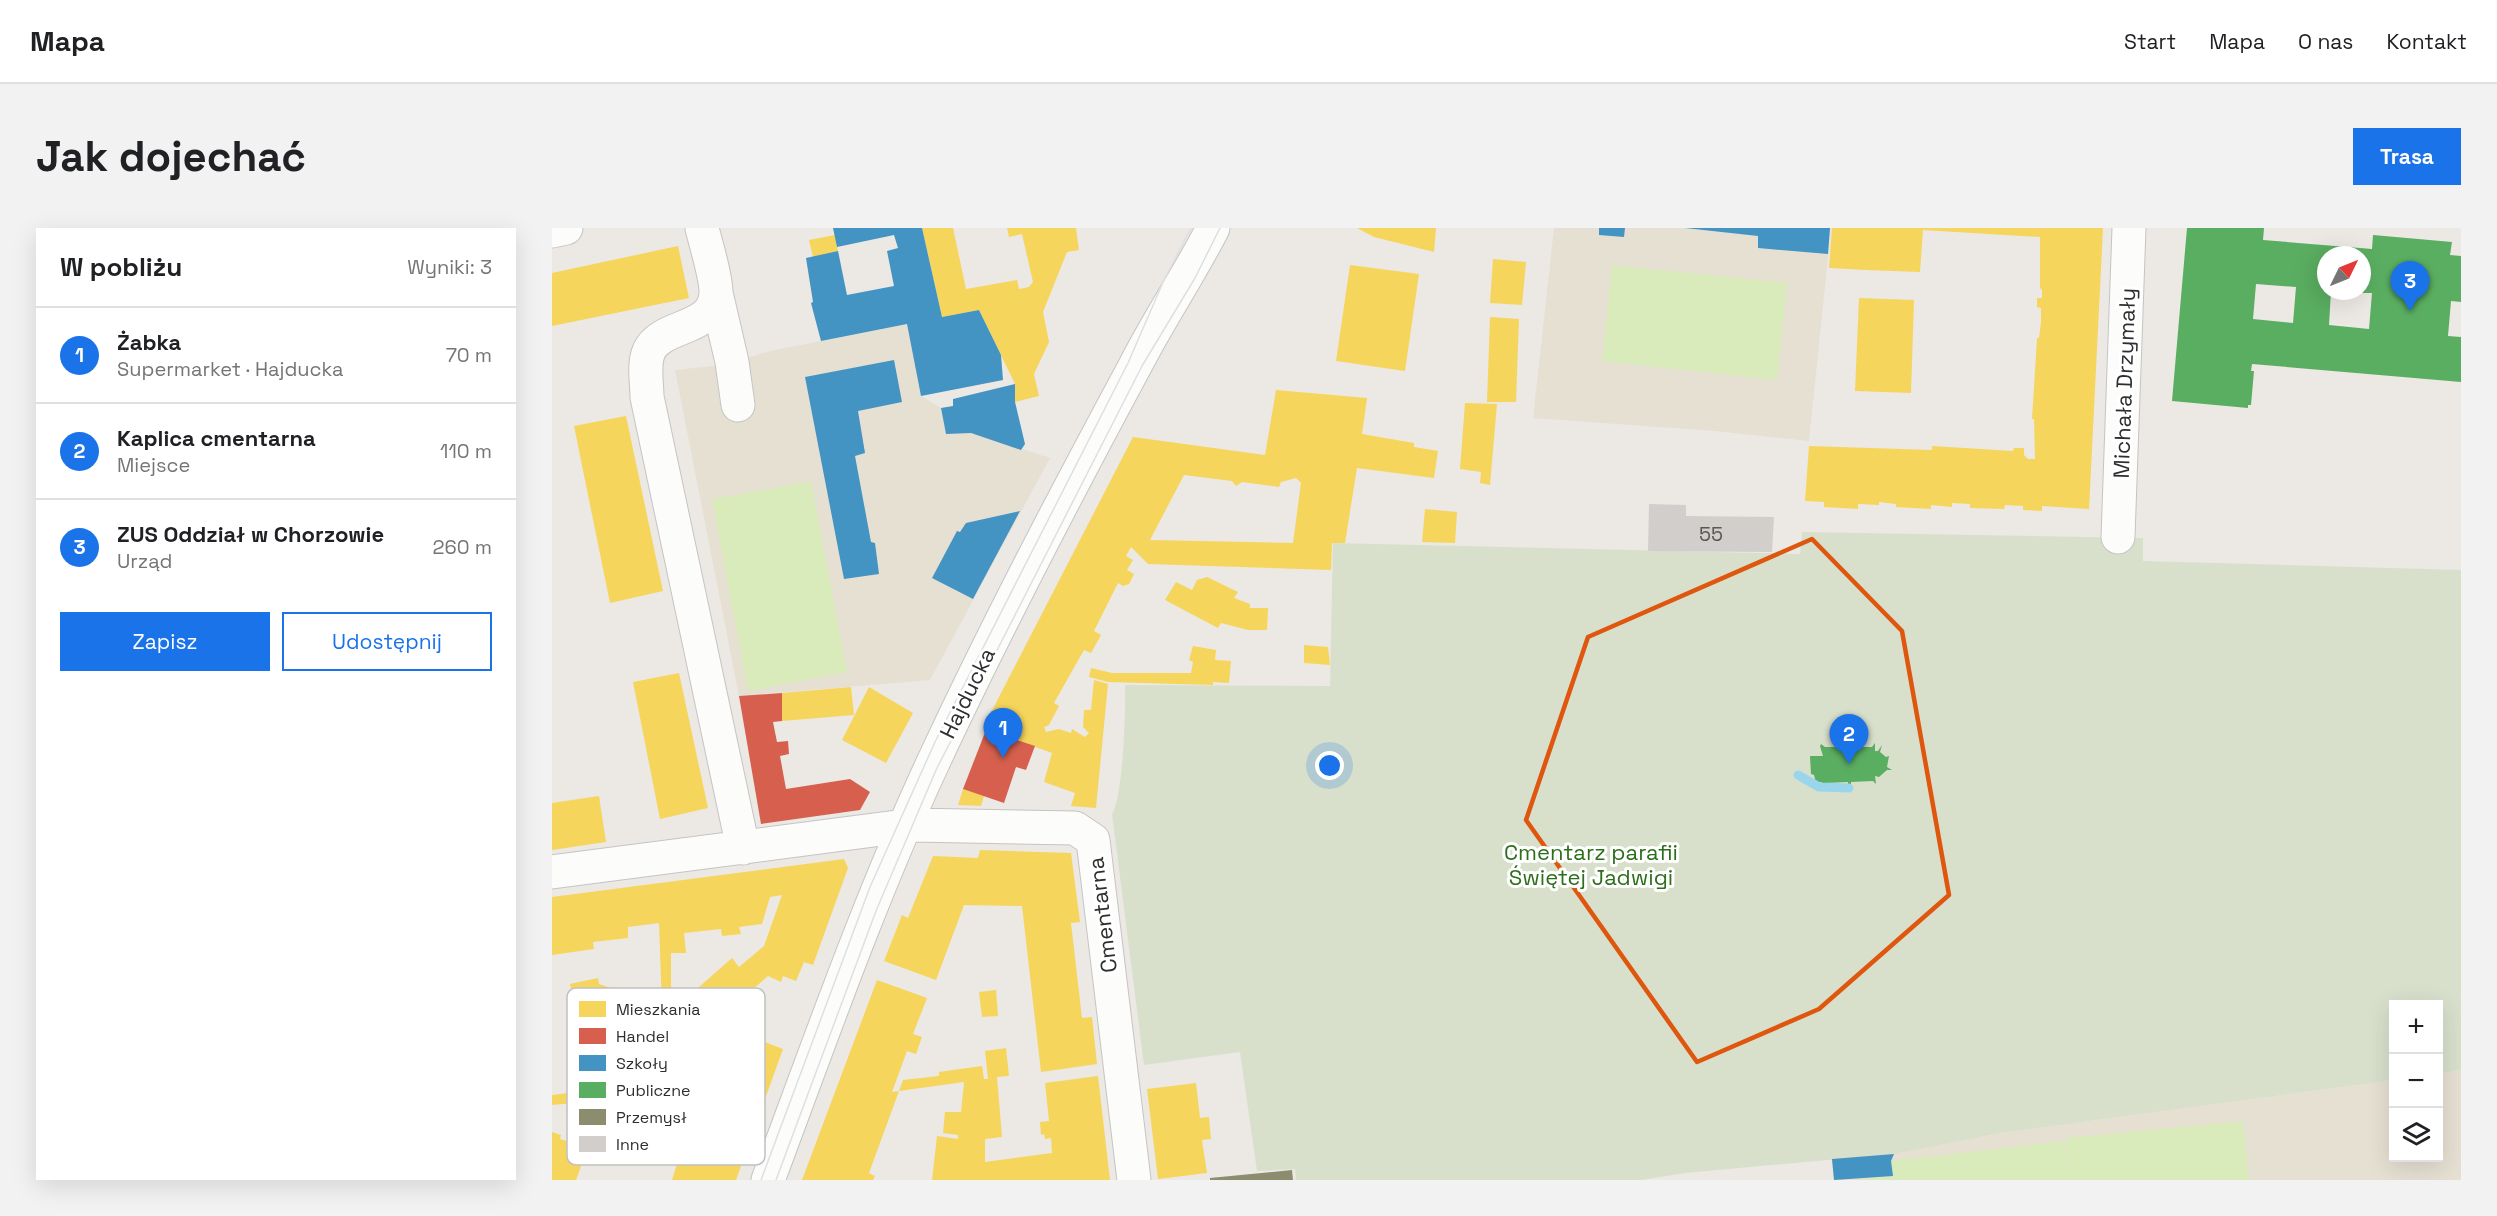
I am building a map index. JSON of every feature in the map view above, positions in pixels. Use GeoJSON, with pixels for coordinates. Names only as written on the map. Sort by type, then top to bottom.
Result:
{"type":"FeatureCollection","features":[{"type":"Feature","properties":{"kind":"street"},"geometry":{"type":"LineString","coordinates":[[552,231],[566,228]]}},
{"type":"Feature","properties":{"kind":"street"},"geometry":{"type":"LineString","coordinates":[[702,228],[732,362],[738,405]]}},
{"type":"Feature","properties":{"kind":"street","name":"Hajducka"},"geometry":{"type":"LineString","coordinates":[[768,1180],[869,908],[941,745],[1136,363],[1182,287],[1213,228]]}},
{"type":"Feature","properties":{"kind":"street","name":"Michała Drzymały"},"geometry":{"type":"LineString","coordinates":[[2118,537],[2129,228]]}},
{"type":"Feature","properties":{"kind":"street"},"geometry":{"type":"LineString","coordinates":[[716,293],[713,305],[705,316],[661,338],[650,348],[646,362],[647,398],[743,848]]}},
{"type":"Feature","properties":{"kind":"street","name":"Cmentarna"},"geometry":{"type":"LineString","coordinates":[[552,872],[904,826],[1075,828],[1093,840],[1134,1180]]}},
{"type":"Feature","properties":{"kind":"highlighted area"},"geometry":{"type":"Polygon","coordinates":[[[1812,539],[1902,631],[1949,895],[1819,1009],[1697,1062],[1526,820],[1588,637],[1812,539]]]}},
{"type":"Feature","properties":{"kind":"shaded area"},"geometry":{"type":"Polygon","coordinates":[[[1554,228],[1831,228],[1809,441],[1715,431],[1533,418],[1554,228]]]}},
{"type":"Feature","properties":{"kind":"shaded area"},"geometry":{"type":"Polygon","coordinates":[[[907,324],[921,396],[941,408],[946,433],[971,433],[1050,458],[930,680],[739,696],[675,370],[723,365],[770,351],[907,324]]]}},
{"type":"Feature","properties":{"kind":"shaded area"},"geometry":{"type":"Polygon","coordinates":[[[2461,1070],[2461,1180],[1834,1180],[1832,1159],[1894,1154],[2000,1133],[2389,1081],[2389,1162],[2443,1162],[2443,1073],[2461,1070]]]}},
{"type":"Feature","properties":{"kind":"green space"},"geometry":{"type":"Polygon","coordinates":[[[1612,265],[1787,283],[1777,380],[1602,361],[1612,265]]]}},
{"type":"Feature","properties":{"kind":"green space"},"geometry":{"type":"Polygon","coordinates":[[[811,481],[847,672],[748,691],[712,499],[811,481]]]}},
{"type":"Feature","properties":{"kind":"green space","name":"Cmentarz parafii Świętej Jadwigi"},"geometry":{"type":"Polygon","coordinates":[[[1802,532],[2143,538],[2143,561],[2461,570],[2461,1070],[2443,1073],[2443,1000],[2389,1000],[2389,1081],[2000,1133],[1894,1154],[1685,1173],[1641,1180],[1296,1180],[1295,1169],[1257,1171],[1240,1052],[1144,1065],[1112,814],[1116,805],[1121,772],[1125,685],[1330,686],[1333,543],[1800,554],[1802,532]]]}},
{"type":"Feature","properties":{"kind":"green space"},"geometry":{"type":"Polygon","coordinates":[[[2243,1121],[2249,1180],[1856,1180],[1892,1176],[1891,1161],[2065,1141],[2069,1171],[2066,1138],[2243,1121]]]}},
{"type":"Feature","properties":{"kind":"building: Mieszkania"},"geometry":{"type":"Polygon","coordinates":[[[922,228],[953,228],[966,289],[1017,280],[1019,289],[1029,287],[1033,282],[1022,234],[1009,237],[1007,228],[1076,228],[1079,250],[1067,252],[1043,312],[1049,342],[1034,374],[1039,396],[1015,402],[1015,384],[979,310],[942,317],[922,228]]]}},
{"type":"Feature","properties":{"kind":"building: Mieszkania"},"geometry":{"type":"Polygon","coordinates":[[[1357,228],[1436,228],[1434,252],[1374,237],[1357,228]]]}},
{"type":"Feature","properties":{"kind":"building: Mieszkania"},"geometry":{"type":"Polygon","coordinates":[[[1832,228],[2103,228],[2089,509],[2042,506],[2042,511],[2023,510],[2023,506],[2005,505],[2004,509],[1970,508],[1970,504],[1952,503],[1952,507],[1931,505],[1931,509],[1896,507],[1896,504],[1879,502],[1879,505],[1858,504],[1858,509],[1824,507],[1824,502],[1805,501],[1809,446],[1932,450],[1932,446],[2013,451],[2014,448],[2024,448],[2024,455],[2028,459],[2035,459],[2034,419],[2032,419],[2037,338],[2039,338],[2041,322],[2041,308],[2037,307],[2037,298],[2042,298],[2040,237],[1923,230],[1920,272],[1866,270],[1829,268],[1832,228]]]}},
{"type":"Feature","properties":{"kind":"building: Mieszkania"},"geometry":{"type":"Polygon","coordinates":[[[835,235],[838,251],[813,257],[809,240],[835,235]]]}},
{"type":"Feature","properties":{"kind":"building: Mieszkania"},"geometry":{"type":"Polygon","coordinates":[[[678,246],[689,298],[552,326],[552,273],[678,246]]]}},
{"type":"Feature","properties":{"kind":"building: Mieszkania"},"geometry":{"type":"Polygon","coordinates":[[[1493,259],[1526,262],[1522,305],[1490,303],[1493,259]]]}},
{"type":"Feature","properties":{"kind":"building: Mieszkania"},"geometry":{"type":"Polygon","coordinates":[[[1350,265],[1419,274],[1405,371],[1336,361],[1350,265]]]}},
{"type":"Feature","properties":{"kind":"building: Mieszkania"},"geometry":{"type":"Polygon","coordinates":[[[1859,298],[1914,300],[1911,393],[1855,391],[1859,298]]]}},
{"type":"Feature","properties":{"kind":"building: Mieszkania"},"geometry":{"type":"Polygon","coordinates":[[[1490,317],[1519,319],[1516,402],[1487,402],[1490,317]]]}},
{"type":"Feature","properties":{"kind":"building: Mieszkania"},"geometry":{"type":"Polygon","coordinates":[[[1276,390],[1367,398],[1362,434],[1414,443],[1414,447],[1438,451],[1434,478],[1357,468],[1345,543],[1332,543],[1331,570],[1148,564],[1131,547],[1126,556],[1133,560],[1127,570],[1134,574],[1129,584],[1123,586],[1118,583],[1094,631],[1101,635],[1091,653],[1084,650],[1054,703],[1059,706],[1049,725],[1044,727],[1046,732],[1059,729],[1071,733],[1072,729],[1085,737],[1089,733],[1083,727],[1084,710],[1091,710],[1094,680],[1108,684],[1096,808],[1071,806],[1075,793],[1044,782],[1052,753],[983,728],[1133,437],[1265,455],[1276,390]],[[1184,475],[1150,540],[1293,543],[1301,483],[1296,478],[1281,482],[1279,487],[1242,482],[1236,486],[1232,481],[1184,475]]]}},
{"type":"Feature","properties":{"kind":"building: Mieszkania"},"geometry":{"type":"Polygon","coordinates":[[[1465,403],[1497,404],[1490,485],[1480,483],[1481,472],[1460,469],[1465,403]]]}},
{"type":"Feature","properties":{"kind":"building: Mieszkania"},"geometry":{"type":"Polygon","coordinates":[[[626,416],[663,591],[610,603],[574,426],[626,416]]]}},
{"type":"Feature","properties":{"kind":"building: Mieszkania"},"geometry":{"type":"Polygon","coordinates":[[[1425,509],[1457,512],[1455,543],[1422,542],[1425,509]]]}},
{"type":"Feature","properties":{"kind":"building: Mieszkania"},"geometry":{"type":"Polygon","coordinates":[[[1207,577],[1238,592],[1234,598],[1250,604],[1250,608],[1268,608],[1267,630],[1248,630],[1221,623],[1218,628],[1165,600],[1176,582],[1192,590],[1197,580],[1207,577]]]}},
{"type":"Feature","properties":{"kind":"building: Mieszkania"},"geometry":{"type":"Polygon","coordinates":[[[1304,645],[1328,647],[1330,665],[1304,663],[1304,645]]]}},
{"type":"Feature","properties":{"kind":"building: Mieszkania"},"geometry":{"type":"Polygon","coordinates":[[[1193,646],[1216,650],[1215,660],[1231,661],[1229,683],[1213,682],[1213,685],[1108,682],[1089,677],[1091,668],[1112,673],[1191,673],[1193,662],[1189,660],[1193,646]]]}},
{"type":"Feature","properties":{"kind":"building: Mieszkania"},"geometry":{"type":"Polygon","coordinates":[[[679,673],[708,808],[660,819],[633,682],[679,673]]]}},
{"type":"Feature","properties":{"kind":"building: Mieszkania"},"geometry":{"type":"Polygon","coordinates":[[[851,687],[854,715],[782,721],[782,693],[851,687]]]}},
{"type":"Feature","properties":{"kind":"building: Mieszkania"},"geometry":{"type":"Polygon","coordinates":[[[869,687],[913,713],[886,763],[842,740],[869,687]]]}},
{"type":"Feature","properties":{"kind":"building: Mieszkania"},"geometry":{"type":"Polygon","coordinates":[[[963,789],[984,796],[981,806],[958,805],[963,789]]]}},
{"type":"Feature","properties":{"kind":"building: Mieszkania"},"geometry":{"type":"Polygon","coordinates":[[[599,796],[606,842],[552,850],[552,803],[599,796]]]}},
{"type":"Feature","properties":{"kind":"building: Mieszkania"},"geometry":{"type":"Polygon","coordinates":[[[980,850],[1071,853],[1080,922],[1071,923],[1082,1018],[1092,1017],[1097,1064],[1041,1072],[1022,906],[964,905],[936,980],[884,961],[902,915],[908,918],[933,856],[978,858],[980,850]]]}},
{"type":"Feature","properties":{"kind":"building: Mieszkania"},"geometry":{"type":"Polygon","coordinates":[[[844,859],[848,868],[813,965],[804,962],[796,981],[783,976],[781,982],[768,976],[754,988],[698,988],[732,958],[739,967],[764,946],[782,895],[770,897],[762,924],[739,927],[741,934],[722,936],[721,929],[684,933],[686,953],[671,953],[671,988],[661,988],[659,923],[628,927],[628,938],[593,942],[594,949],[552,955],[552,897],[844,859]]]}},
{"type":"Feature","properties":{"kind":"building: Mieszkania"},"geometry":{"type":"Polygon","coordinates":[[[598,978],[599,984],[611,988],[571,988],[570,984],[598,978]]]}},
{"type":"Feature","properties":{"kind":"building: Mieszkania"},"geometry":{"type":"Polygon","coordinates":[[[877,980],[927,998],[913,1034],[922,1037],[916,1054],[907,1051],[892,1092],[899,1091],[869,1173],[875,1176],[873,1180],[802,1180],[877,980]]]}},
{"type":"Feature","properties":{"kind":"building: Mieszkania"},"geometry":{"type":"Polygon","coordinates":[[[996,990],[998,1016],[982,1017],[979,992],[996,990]]]}},
{"type":"Feature","properties":{"kind":"building: Mieszkania"},"geometry":{"type":"Polygon","coordinates":[[[765,1042],[783,1049],[765,1099],[765,1042]]]}},
{"type":"Feature","properties":{"kind":"building: Mieszkania"},"geometry":{"type":"Polygon","coordinates":[[[1006,1048],[1009,1076],[997,1077],[1002,1137],[985,1139],[985,1162],[1052,1153],[1051,1138],[1045,1139],[1044,1134],[1041,1135],[1040,1122],[1049,1121],[1045,1083],[1098,1076],[1110,1180],[932,1180],[937,1136],[958,1139],[958,1135],[943,1133],[945,1112],[961,1112],[964,1082],[899,1091],[903,1080],[939,1076],[939,1072],[982,1066],[984,1079],[988,1079],[985,1051],[1006,1048]]]}},
{"type":"Feature","properties":{"kind":"building: Mieszkania"},"geometry":{"type":"Polygon","coordinates":[[[1196,1083],[1200,1118],[1209,1117],[1211,1139],[1202,1140],[1207,1173],[1158,1179],[1147,1089],[1196,1083]]]}},
{"type":"Feature","properties":{"kind":"building: Mieszkania"},"geometry":{"type":"Polygon","coordinates":[[[567,1093],[567,1104],[552,1105],[552,1095],[567,1093]]]}},
{"type":"Feature","properties":{"kind":"building: Mieszkania"},"geometry":{"type":"Polygon","coordinates":[[[552,1132],[561,1135],[560,1139],[567,1141],[567,1165],[581,1165],[576,1180],[552,1180],[552,1132]]]}},
{"type":"Feature","properties":{"kind":"building: Mieszkania"},"geometry":{"type":"Polygon","coordinates":[[[677,1165],[741,1165],[736,1180],[672,1180],[677,1165]]]}},
{"type":"Feature","properties":{"kind":"building: Handel"},"geometry":{"type":"Polygon","coordinates":[[[782,693],[782,721],[773,722],[777,742],[788,741],[789,754],[780,756],[786,789],[850,779],[870,792],[860,810],[761,824],[739,696],[782,693]]]}},
{"type":"Feature","properties":{"kind":"building: Handel"},"geometry":{"type":"Polygon","coordinates":[[[986,730],[1035,746],[1026,770],[1016,767],[1004,803],[963,789],[986,730]]]}},
{"type":"Feature","properties":{"kind":"building: Szkoły"},"geometry":{"type":"Polygon","coordinates":[[[833,228],[922,228],[942,317],[979,310],[1001,355],[1003,380],[921,396],[907,324],[821,341],[811,303],[813,302],[806,258],[838,251],[847,295],[894,286],[887,251],[898,248],[894,235],[837,247],[833,228]]]}},
{"type":"Feature","properties":{"kind":"building: Szkoły"},"geometry":{"type":"Polygon","coordinates":[[[1599,228],[1625,228],[1624,237],[1599,235],[1599,228]]]}},
{"type":"Feature","properties":{"kind":"building: Szkoły"},"geometry":{"type":"Polygon","coordinates":[[[1685,228],[1830,228],[1828,254],[1758,248],[1758,236],[1685,228]]]}},
{"type":"Feature","properties":{"kind":"building: Szkoły"},"geometry":{"type":"Polygon","coordinates":[[[894,360],[902,402],[858,411],[865,453],[855,456],[871,542],[875,543],[879,574],[844,579],[805,377],[894,360]]]}},
{"type":"Feature","properties":{"kind":"building: Szkoły"},"geometry":{"type":"Polygon","coordinates":[[[1015,384],[1015,402],[1025,444],[1021,450],[971,433],[946,434],[941,408],[953,406],[953,399],[1015,384]]]}},
{"type":"Feature","properties":{"kind":"building: Szkoły"},"geometry":{"type":"Polygon","coordinates":[[[1020,511],[973,599],[932,578],[957,531],[960,532],[966,523],[1020,511]]]}},
{"type":"Feature","properties":{"kind":"building: Szkoły"},"geometry":{"type":"Polygon","coordinates":[[[1894,1154],[1891,1161],[1893,1176],[1834,1180],[1832,1159],[1894,1154]]]}},
{"type":"Feature","properties":{"kind":"building: Publiczne"},"geometry":{"type":"Polygon","coordinates":[[[2187,228],[2264,228],[2263,240],[2336,246],[2317,246],[2317,300],[2330,300],[2329,325],[2369,329],[2373,235],[2452,242],[2450,255],[2461,256],[2461,302],[2451,301],[2448,336],[2461,337],[2461,382],[2252,364],[2251,371],[2254,371],[2251,405],[2248,405],[2248,408],[2172,401],[2187,228]],[[2256,284],[2253,319],[2293,323],[2296,287],[2256,284]]]}},
{"type":"Feature","properties":{"kind":"building: Publiczne"},"geometry":{"type":"Polygon","coordinates":[[[1850,743],[1850,747],[1872,747],[1875,743],[1875,751],[1878,751],[1882,745],[1880,752],[1886,757],[1889,756],[1887,767],[1892,770],[1887,770],[1879,777],[1875,776],[1876,784],[1873,781],[1851,782],[1851,786],[1848,786],[1848,782],[1825,783],[1822,786],[1822,782],[1816,783],[1814,775],[1811,774],[1810,756],[1823,756],[1821,744],[1825,747],[1847,747],[1846,744],[1850,743]]]}},
{"type":"Feature","properties":{"kind":"building: Przemysł"},"geometry":{"type":"Polygon","coordinates":[[[1292,1170],[1293,1180],[1210,1180],[1210,1178],[1292,1170]]]}},
{"type":"Feature","properties":{"kind":"building: Inne"},"geometry":{"type":"Polygon","coordinates":[[[1649,504],[1686,505],[1686,516],[1774,517],[1772,552],[1648,551],[1649,504]]]}},
{"type":"Feature","properties":{"kind":"waterway"},"geometry":{"type":"LineString","coordinates":[[1798,775],[1819,787],[1849,788]]}},
{"type":"Feature","properties":{"kind":"tram line"},"geometry":{"type":"LineString","coordinates":[[761,1180],[870,887],[935,742],[1128,363],[1164,280],[1191,228]]}},
{"type":"Feature","properties":{"kind":"tram line"},"geometry":{"type":"LineString","coordinates":[[776,1180],[876,911],[936,770],[1142,366],[1195,278],[1220,228]]}},
{"type":"Feature","properties":{"kind":"place","name":"ZUS Oddział w Chorzowie"},"geometry":{"type":"Point","coordinates":[2410,311]}},
{"type":"Feature","properties":{"kind":"place","name":"Żabka"},"geometry":{"type":"Point","coordinates":[1003,758]}},
{"type":"Feature","properties":{"kind":"place","name":"Kaplica cmentarna"},"geometry":{"type":"Point","coordinates":[1849,764]}}]}
